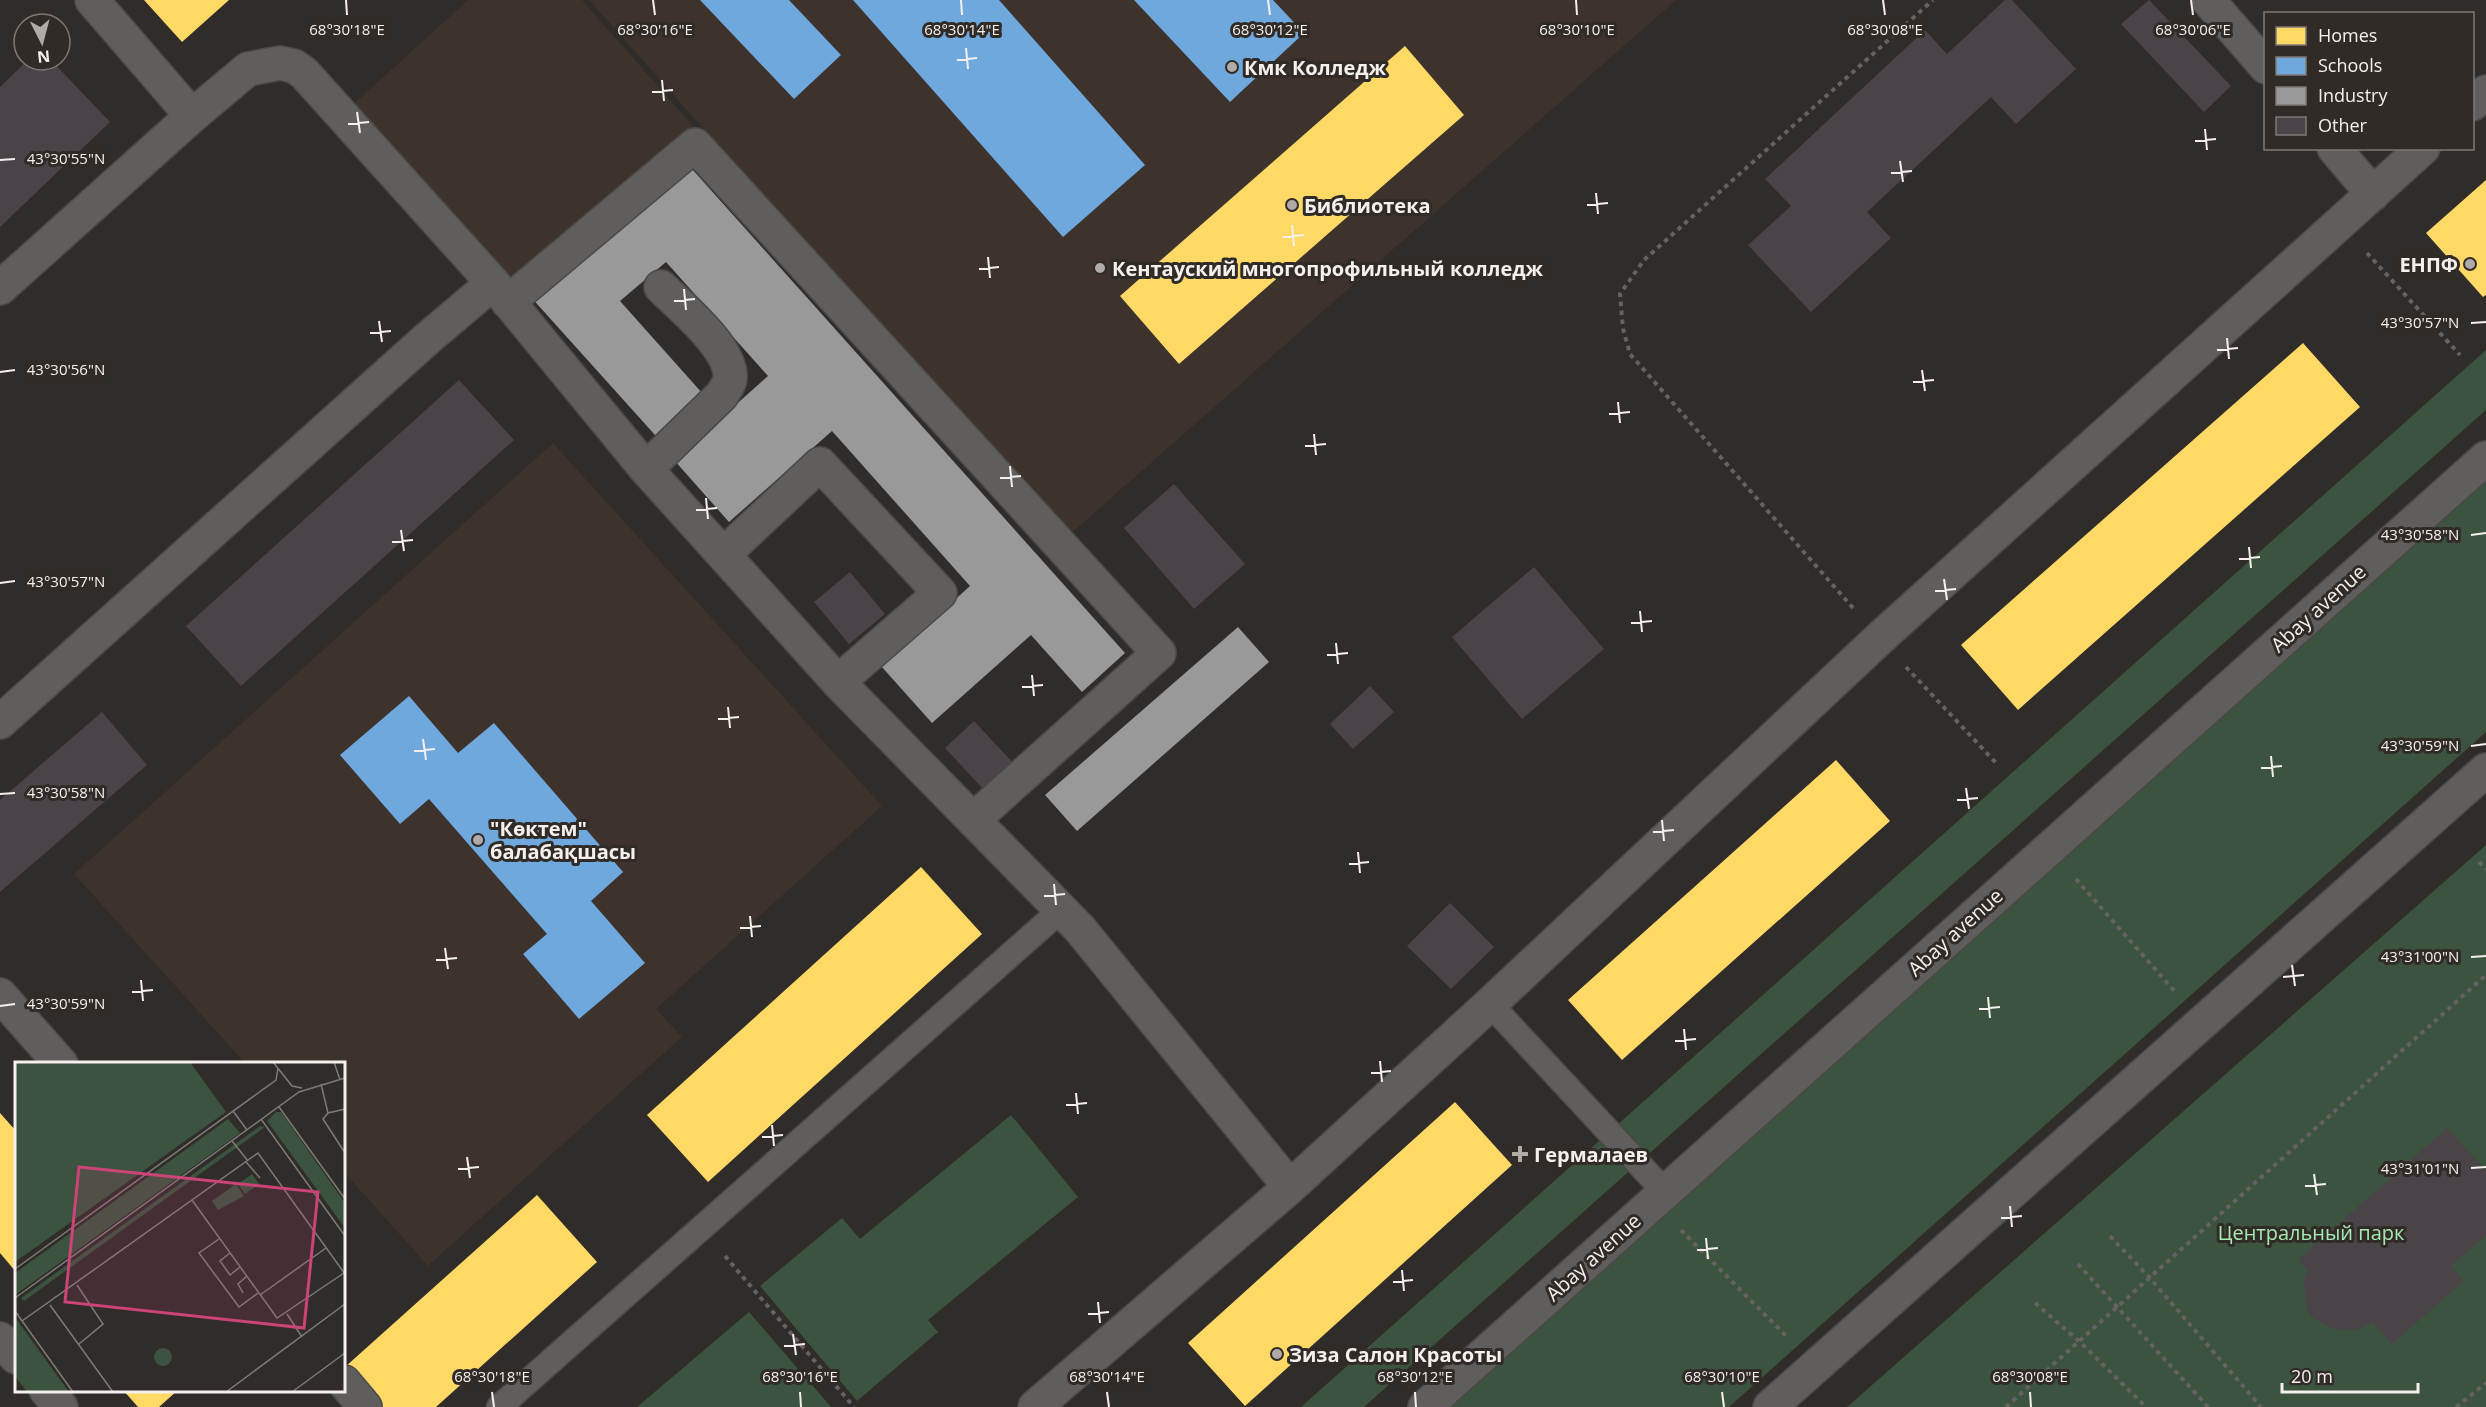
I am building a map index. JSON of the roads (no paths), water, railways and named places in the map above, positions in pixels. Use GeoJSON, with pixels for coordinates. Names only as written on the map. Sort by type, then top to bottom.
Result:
{"type":"FeatureCollection","features":[{"type":"Feature","properties":{"kind":"street"},"geometry":{"type":"LineString","coordinates":[[92,0],[192,116]]}},
{"type":"Feature","properties":{"kind":"street"},"geometry":{"type":"LineString","coordinates":[[2208,0],[2264,66]]}},
{"type":"Feature","properties":{"kind":"street"},"geometry":{"type":"LineString","coordinates":[[0,288],[192,116],[248,69],[280,63],[294,66],[304,73],[500,292],[646,469],[838,682],[1080,929],[1290,1187]]}},
{"type":"Feature","properties":{"kind":"street"},"geometry":{"type":"LineString","coordinates":[[2474,102],[2486,92]]}},
{"type":"Feature","properties":{"kind":"street"},"geometry":{"type":"LineString","coordinates":[[0,722],[428,338],[500,292],[695,145],[1159,653],[973,820]]}},
{"type":"Feature","properties":{"kind":"street"},"geometry":{"type":"LineString","coordinates":[[2336,150],[2373,194]]}},
{"type":"Feature","properties":{"kind":"street"},"geometry":{"type":"LineString","coordinates":[[1035,1407],[1290,1187],[1490,1004],[1880,638],[2421,150]]}},
{"type":"Feature","properties":{"kind":"street"},"geometry":{"type":"LineString","coordinates":[[646,469],[722,395],[730,380],[728,365],[719,347],[661,287]]}},
{"type":"Feature","properties":{"kind":"street","name":"Abay avenue"},"geometry":{"type":"LineString","coordinates":[[1425,1407],[2486,458]]}},
{"type":"Feature","properties":{"kind":"street"},"geometry":{"type":"LineString","coordinates":[[724,554],[820,464],[940,594],[838,682]]}},
{"type":"Feature","properties":{"kind":"street"},"geometry":{"type":"LineString","coordinates":[[1770,1407],[2486,770]]}},
{"type":"Feature","properties":{"kind":"street"},"geometry":{"type":"LineString","coordinates":[[0,995],[59,1062]]}},
{"type":"Feature","properties":{"kind":"street"},"geometry":{"type":"LineString","coordinates":[[0,1339],[15,1357]]}},
{"type":"Feature","properties":{"kind":"street"},"geometry":{"type":"LineString","coordinates":[[345,1383],[365,1407]]}},
{"type":"Feature","properties":{"kind":"street"},"geometry":{"type":"LineString","coordinates":[[48,1392],[61,1407]]}},
{"type":"Feature","properties":{"kind":"lane"},"geometry":{"type":"LineString","coordinates":[[499,1407],[1061,910]]}},
{"type":"Feature","properties":{"kind":"lane"},"geometry":{"type":"LineString","coordinates":[[1490,1004],[1659,1197]]}},
{"type":"Feature","properties":{"kind":"place","name":"Кмк Колледж"},"geometry":{"type":"Point","coordinates":[1232,67]}},
{"type":"Feature","properties":{"kind":"place","name":"Библиотека"},"geometry":{"type":"Point","coordinates":[1292,205]}},
{"type":"Feature","properties":{"kind":"place","name":"ЕНПФ"},"geometry":{"type":"Point","coordinates":[2470,264]}},
{"type":"Feature","properties":{"kind":"place","name":"Кентауский многопрофильный колледж"},"geometry":{"type":"Point","coordinates":[1100,268]}},
{"type":"Feature","properties":{"kind":"place","name":"\"Көктем\" балабақшасы"},"geometry":{"type":"Point","coordinates":[478,840]}},
{"type":"Feature","properties":{"kind":"place","name":"Гермалаев"},"geometry":{"type":"Point","coordinates":[1520,1154]}},
{"type":"Feature","properties":{"kind":"place","name":"Зиза Салон Красоты"},"geometry":{"type":"Point","coordinates":[1277,1354]}},
{"type":"Feature","properties":{"kind":"park label","name":"Центральный парк"},"geometry":{"type":"Point","coordinates":[2311,1232]}}]}
